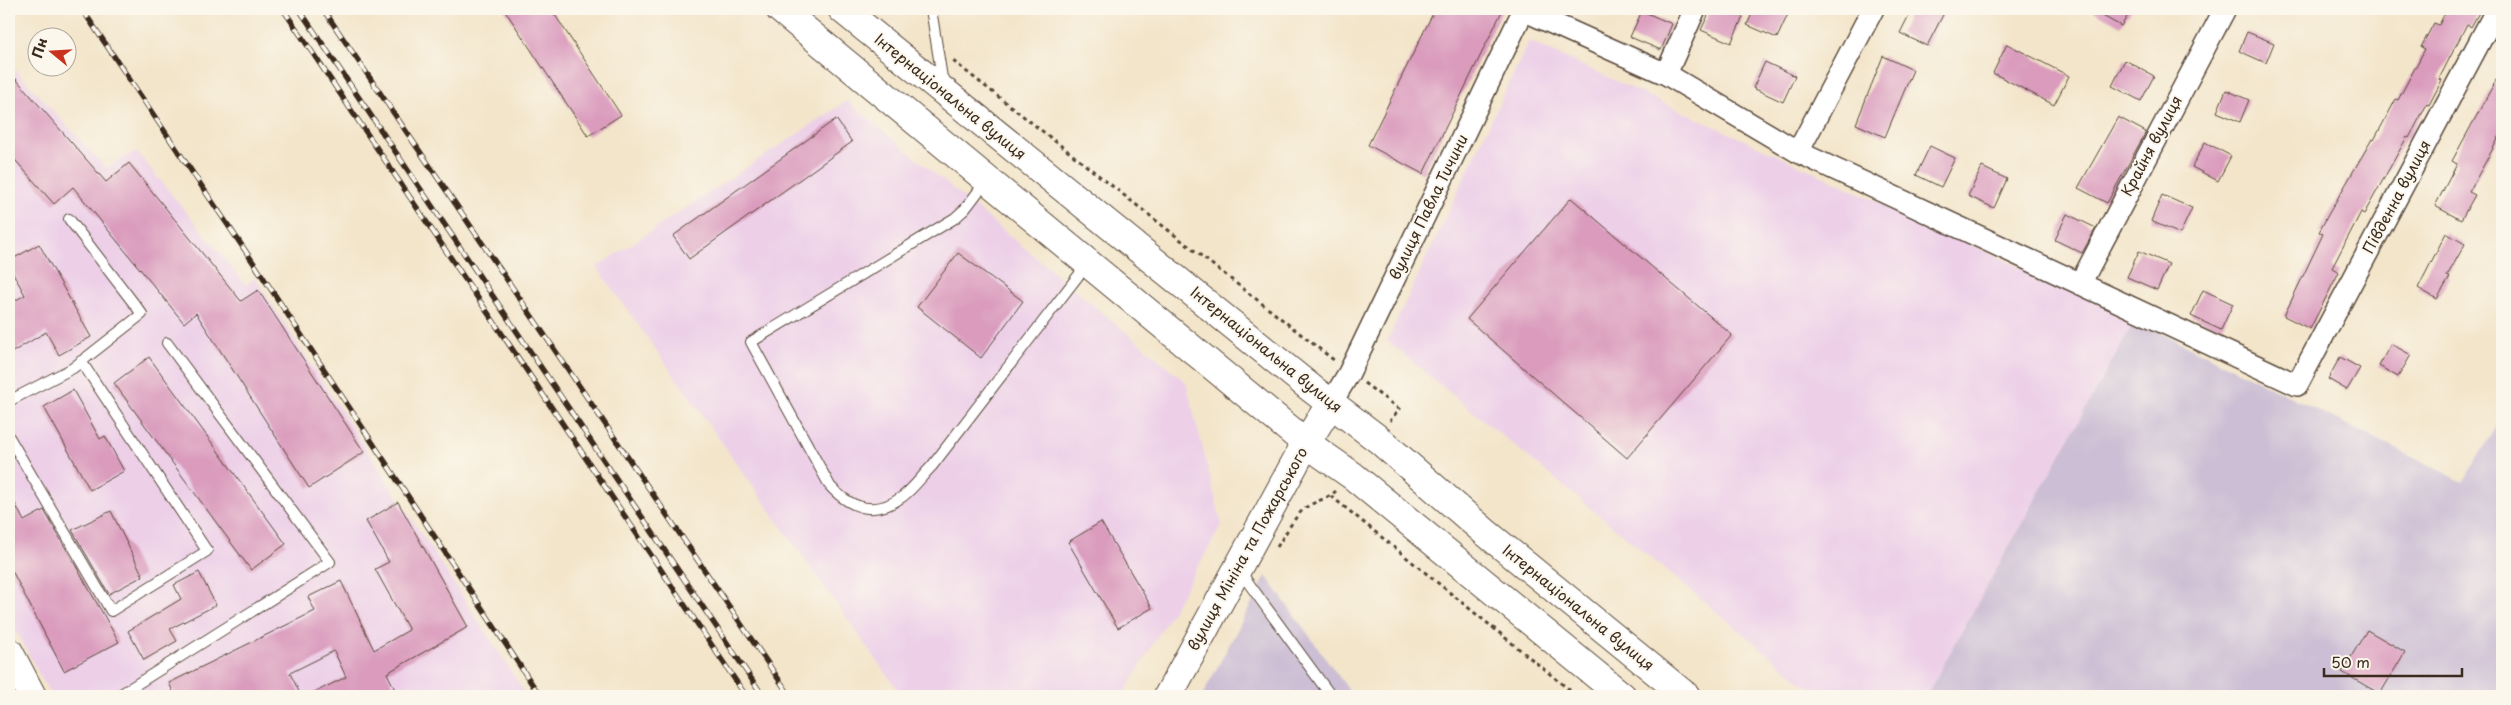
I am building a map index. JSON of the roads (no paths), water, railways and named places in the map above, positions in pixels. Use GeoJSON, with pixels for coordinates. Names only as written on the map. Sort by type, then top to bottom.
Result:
{"type":"FeatureCollection","features":[{"type":"Feature","properties":{"kind":"main road"},"geometry":{"type":"LineString","coordinates":[[780,9],[1306,443],[1353,476],[1622,696]]}},
{"type":"Feature","properties":{"kind":"main road","name":"Інтернаціональна вулиця"},"geometry":{"type":"LineString","coordinates":[[842,9],[1331,404],[1378,439],[1485,532],[1686,696]]}},
{"type":"Feature","properties":{"kind":"main road","name":"вулиця Мініна та Пожарського"},"geometry":{"type":"LineString","coordinates":[[1168,696],[1239,569],[1306,443],[1331,404]]}},
{"type":"Feature","properties":{"kind":"main road"},"geometry":{"type":"LineString","coordinates":[[9,652],[32,696]]}},
{"type":"Feature","properties":{"kind":"street"},"geometry":{"type":"LineString","coordinates":[[1524,9],[1666,74],[1798,152],[2080,284]]}},
{"type":"Feature","properties":{"kind":"street","name":"вулиця Павла Тичини"},"geometry":{"type":"LineString","coordinates":[[1331,404],[1349,373],[1524,9]]}},
{"type":"Feature","properties":{"kind":"street"},"geometry":{"type":"LineString","coordinates":[[1666,74],[1695,9]]}},
{"type":"Feature","properties":{"kind":"street"},"geometry":{"type":"LineString","coordinates":[[1798,152],[1873,9]]}},
{"type":"Feature","properties":{"kind":"street","name":"Крайня вулиця"},"geometry":{"type":"LineString","coordinates":[[2080,284],[2225,9]]}},
{"type":"Feature","properties":{"kind":"street","name":"Південна вулиця"},"geometry":{"type":"LineString","coordinates":[[2080,284],[2297,385],[2497,9]]}},
{"type":"Feature","properties":{"kind":"lane"},"geometry":{"type":"LineString","coordinates":[[931,9],[944,92]]}},
{"type":"Feature","properties":{"kind":"lane"},"geometry":{"type":"LineString","coordinates":[[987,179],[955,218],[751,342],[830,486],[839,496],[850,504],[864,508],[887,505],[902,497],[932,466],[1088,263]]}},
{"type":"Feature","properties":{"kind":"lane"},"geometry":{"type":"LineString","coordinates":[[9,401],[81,361],[142,314],[69,218]]}},
{"type":"Feature","properties":{"kind":"lane"},"geometry":{"type":"LineString","coordinates":[[118,696],[330,562],[167,343]]}},
{"type":"Feature","properties":{"kind":"lane"},"geometry":{"type":"LineString","coordinates":[[9,437],[111,611],[207,551],[81,361]]}},
{"type":"Feature","properties":{"kind":"lane"},"geometry":{"type":"LineString","coordinates":[[1239,569],[1331,696]]}},
{"type":"Feature","properties":{"kind":"railway"},"geometry":{"type":"LineString","coordinates":[[82,9],[259,271],[540,696]]}},
{"type":"Feature","properties":{"kind":"railway"},"geometry":{"type":"LineString","coordinates":[[283,9],[746,696]]}},
{"type":"Feature","properties":{"kind":"railway"},"geometry":{"type":"LineString","coordinates":[[299,9],[763,696]]}},
{"type":"Feature","properties":{"kind":"railway"},"geometry":{"type":"LineString","coordinates":[[323,9],[790,696]]}}]}
